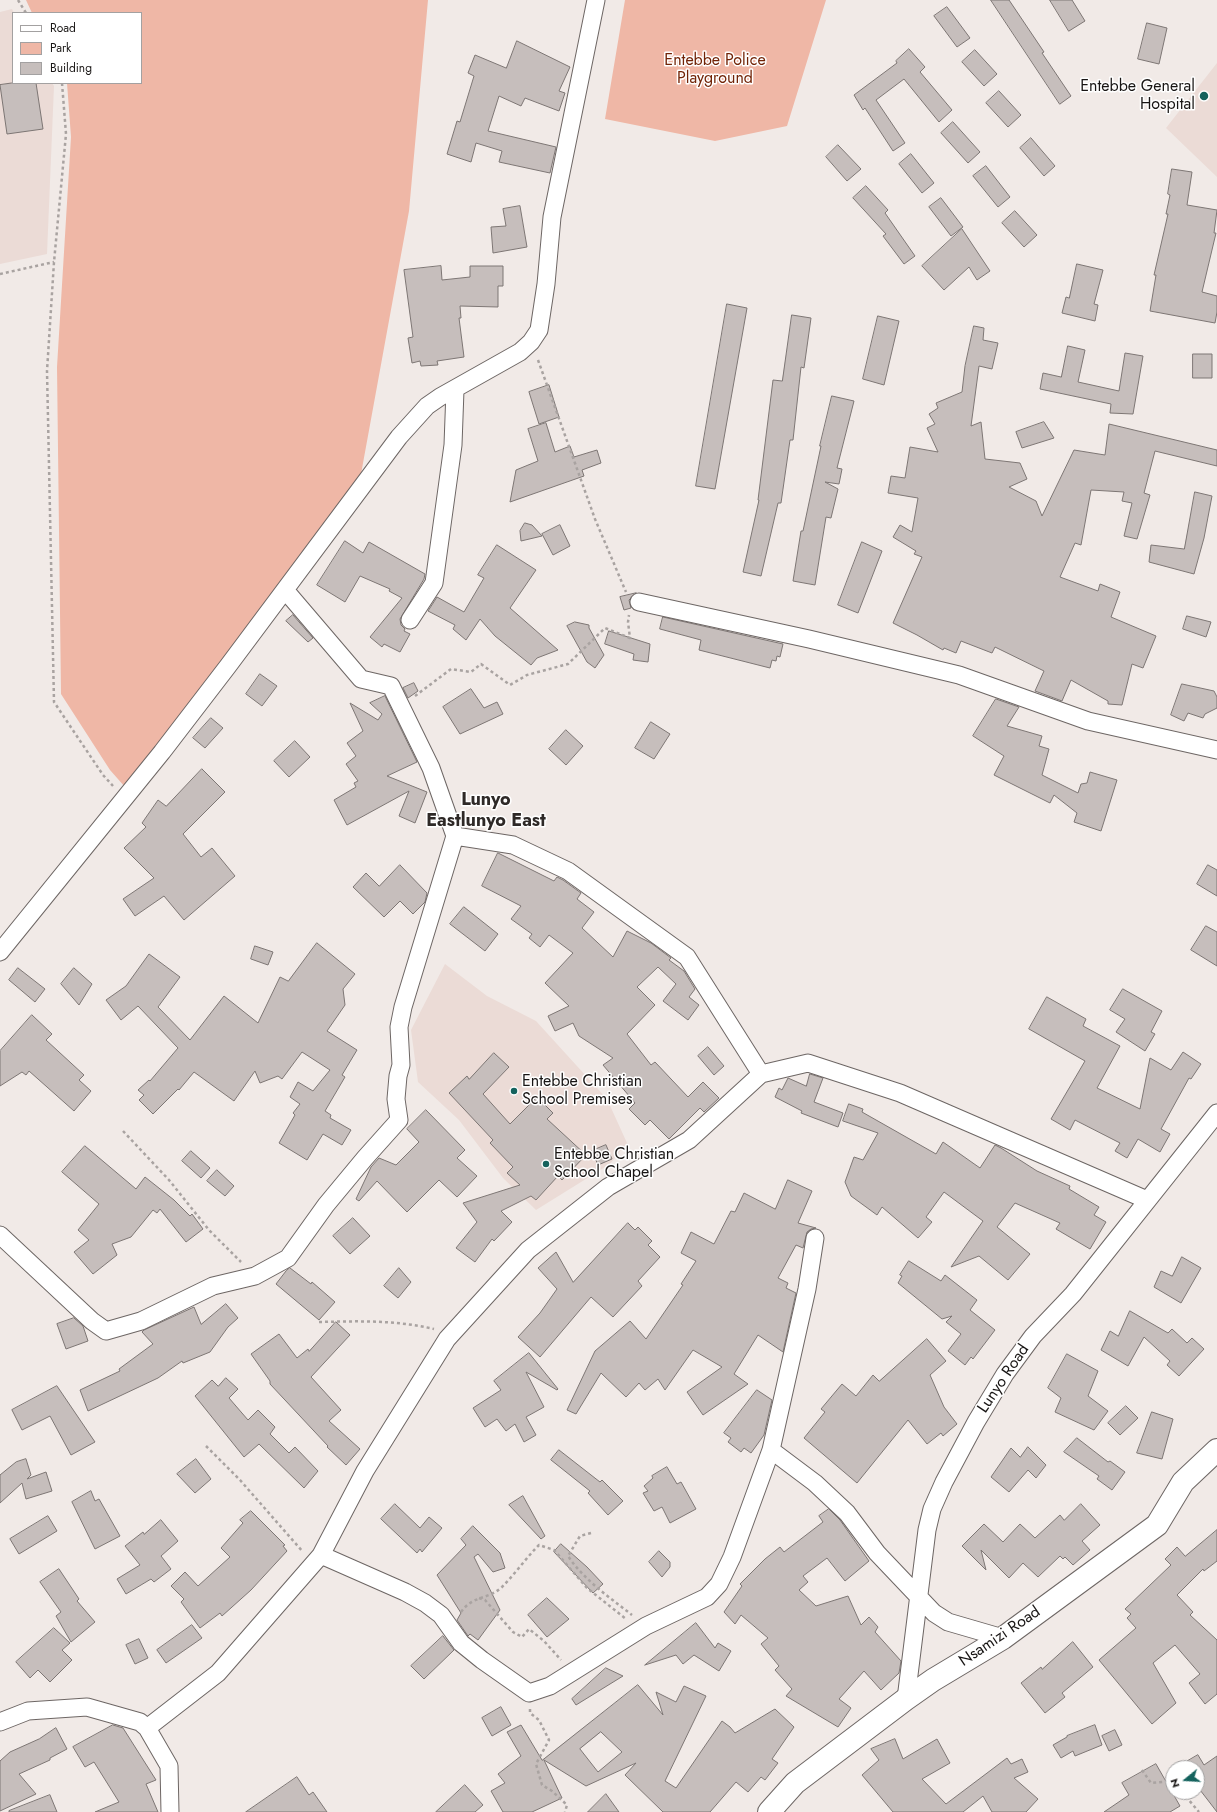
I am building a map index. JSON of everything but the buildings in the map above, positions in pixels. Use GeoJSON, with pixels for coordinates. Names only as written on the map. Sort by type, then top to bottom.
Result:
{"type":"FeatureCollection","features":[{"type":"Feature","properties":{"kind":"street"},"geometry":{"type":"LineString","coordinates":[[0,952],[124,799],[228,666],[399,437],[426,406],[520,352],[532,342],[539,330],[546,284],[552,217],[596,0]]}},
{"type":"Feature","properties":{"kind":"street"},"geometry":{"type":"LineString","coordinates":[[410,620],[434,583],[453,445],[455,390]]}},
{"type":"Feature","properties":{"kind":"street"},"geometry":{"type":"LineString","coordinates":[[0,1236],[92,1321],[106,1330],[141,1321],[213,1286],[255,1276],[288,1258],[326,1204],[399,1120],[396,1099],[398,1076],[401,1065],[399,1027],[402,1007],[455,836],[431,768],[391,686],[361,679],[285,590]]}},
{"type":"Feature","properties":{"kind":"street"},"geometry":{"type":"LineString","coordinates":[[632,602],[809,639],[959,675],[1088,720],[1217,750]]}},
{"type":"Feature","properties":{"kind":"street"},"geometry":{"type":"LineString","coordinates":[[455,836],[513,845],[568,871],[687,957],[761,1074]]}},
{"type":"Feature","properties":{"kind":"street"},"geometry":{"type":"LineString","coordinates":[[147,1728],[218,1673],[317,1560],[365,1471],[447,1339],[528,1250],[608,1187],[689,1140],[761,1074],[808,1063],[900,1093],[1148,1200]]}},
{"type":"Feature","properties":{"kind":"street","name":"Lunyo Road"},"geometry":{"type":"LineString","coordinates":[[906,1699],[920,1599],[927,1530],[932,1509],[944,1482],[976,1422],[1005,1374],[1033,1336],[1073,1294],[1217,1113]]}},
{"type":"Feature","properties":{"kind":"street"},"geometry":{"type":"LineString","coordinates":[[317,1560],[379,1580],[425,1603],[441,1616],[461,1643],[482,1660],[529,1693],[550,1686],[642,1629],[707,1597],[719,1584],[735,1549],[771,1450],[807,1289],[815,1238]]}},
{"type":"Feature","properties":{"kind":"street"},"geometry":{"type":"LineString","coordinates":[[771,1450],[815,1483],[847,1513],[877,1553],[934,1613],[948,1622],[1002,1638]]}},
{"type":"Feature","properties":{"kind":"street","name":"Nsamizi Road"},"geometry":{"type":"LineString","coordinates":[[770,1812],[795,1783],[906,1699],[933,1680],[1002,1638],[1157,1525],[1183,1482],[1217,1450]]}},
{"type":"Feature","properties":{"kind":"street"},"geometry":{"type":"LineString","coordinates":[[0,1722],[28,1712],[88,1707],[140,1722],[147,1728],[169,1766],[170,1812]]}},
{"type":"Feature","properties":{"kind":"path"},"geometry":{"type":"LineString","coordinates":[[18,0],[25,12]]}},
{"type":"Feature","properties":{"kind":"path"},"geometry":{"type":"LineString","coordinates":[[62,84],[66,134],[54,262],[47,371],[54,702],[103,775],[124,799]]}},
{"type":"Feature","properties":{"kind":"path"},"geometry":{"type":"LineString","coordinates":[[0,274],[54,262]]}},
{"type":"Feature","properties":{"kind":"path"},"geometry":{"type":"LineString","coordinates":[[401,707],[451,669],[471,672],[481,664],[510,685],[526,674],[568,664],[604,628],[630,638],[628,622],[632,602],[595,519],[532,342]]}},
{"type":"Feature","properties":{"kind":"path"},"geometry":{"type":"LineString","coordinates":[[123,1131],[170,1180],[208,1230],[255,1276]]}},
{"type":"Feature","properties":{"kind":"path"},"geometry":{"type":"LineString","coordinates":[[319,1322],[367,1320],[415,1324],[438,1330],[447,1339]]}},
{"type":"Feature","properties":{"kind":"path"},"geometry":{"type":"LineString","coordinates":[[206,1446],[317,1560]]}},
{"type":"Feature","properties":{"kind":"path"},"geometry":{"type":"LineString","coordinates":[[591,1533],[580,1536],[568,1556],[575,1567],[642,1629]]}},
{"type":"Feature","properties":{"kind":"path"},"geometry":{"type":"LineString","coordinates":[[450,1627],[467,1604],[492,1594],[502,1586],[539,1545],[554,1550],[587,1588],[642,1629]]}},
{"type":"Feature","properties":{"kind":"path"},"geometry":{"type":"LineString","coordinates":[[479,1598],[485,1600],[513,1632],[522,1637],[530,1629],[544,1641],[572,1673]]}},
{"type":"Feature","properties":{"kind":"path"},"geometry":{"type":"LineString","coordinates":[[529,1693],[530,1713],[539,1720],[549,1740],[536,1764],[542,1785],[552,1791],[567,1805],[565,1812]]}},
{"type":"Feature","properties":{"kind":"path"},"geometry":{"type":"LineString","coordinates":[[1142,1770],[1151,1783],[1165,1782]]}},
{"type":"Feature","properties":{"kind":"path"},"geometry":{"type":"LineString","coordinates":[[1189,1800],[1199,1812]]}},
{"type":"Feature","properties":{"kind":"shaded area"},"geometry":{"type":"Polygon","coordinates":[[[12,9],[14,12],[12,12],[12,84],[53,84],[54,86],[47,254],[0,264],[0,12],[12,9]]]}},
{"type":"Feature","properties":{"kind":"shaded area","name":"Entebbe General Hospital"},"geometry":{"type":"Polygon","coordinates":[[[1217,63],[1217,177],[1166,128],[1217,63]]]}},
{"type":"Feature","properties":{"kind":"shaded area","name":"Entebbe Christian School Premises"},"geometry":{"type":"Polygon","coordinates":[[[445,964],[487,996],[536,1021],[607,1099],[627,1143],[610,1164],[536,1210],[503,1178],[459,1120],[418,1082],[411,1030],[445,964]]]}},
{"type":"Feature","properties":{"kind":"green space"},"geometry":{"type":"Polygon","coordinates":[[[26,0],[428,0],[409,211],[357,496],[125,787],[110,770],[61,694],[57,367],[71,137],[67,84],[142,84],[142,12],[32,12],[26,0]]]}},
{"type":"Feature","properties":{"kind":"green space","name":"Entebbe Police Playground"},"geometry":{"type":"Polygon","coordinates":[[[625,0],[826,0],[787,126],[715,141],[605,119],[625,0]]]}},
{"type":"Feature","properties":{"kind":"place","name":"Entebbe General Hospital"},"geometry":{"type":"Point","coordinates":[1204,96]}},
{"type":"Feature","properties":{"kind":"place","name":"Entebbe Christian School Premises"},"geometry":{"type":"Point","coordinates":[514,1091]}},
{"type":"Feature","properties":{"kind":"place","name":"Entebbe Christian School Chapel"},"geometry":{"type":"Point","coordinates":[546,1164]}},
{"type":"Feature","properties":{"kind":"district","name":"Lunyo Eastlunyo East"},"geometry":{"type":"Point","coordinates":[486,811]}}]}
